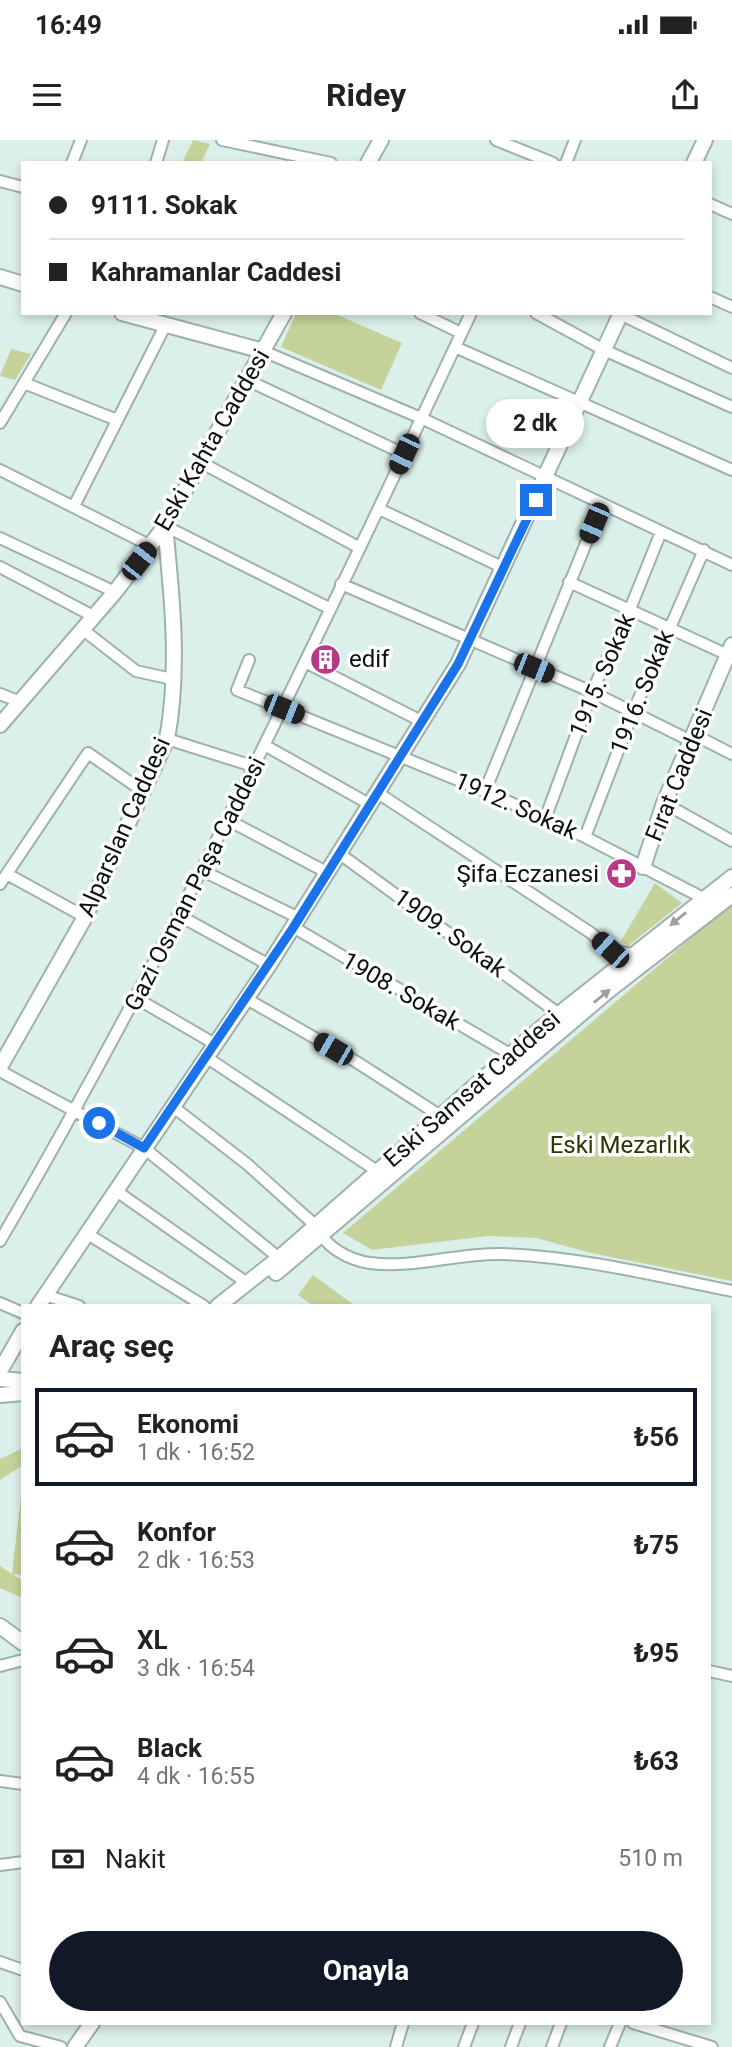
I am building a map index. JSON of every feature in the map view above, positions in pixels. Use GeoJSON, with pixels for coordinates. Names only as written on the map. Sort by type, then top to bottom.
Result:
{"type":"FeatureCollection","features":[{"type":"Feature","properties":{"kind":"street"},"geometry":{"type":"LineString","coordinates":[[73,161],[81,140]]}},
{"type":"Feature","properties":{"kind":"street"},"geometry":{"type":"LineString","coordinates":[[157,161],[163,140]]}},
{"type":"Feature","properties":{"kind":"street"},"geometry":{"type":"LineString","coordinates":[[222,140],[322,161]]}},
{"type":"Feature","properties":{"kind":"street"},"geometry":{"type":"LineString","coordinates":[[369,161],[381,140]]}},
{"type":"Feature","properties":{"kind":"street"},"geometry":{"type":"LineString","coordinates":[[567,161],[575,140]]}},
{"type":"Feature","properties":{"kind":"street"},"geometry":{"type":"LineString","coordinates":[[695,161],[705,140]]}},
{"type":"Feature","properties":{"kind":"street"},"geometry":{"type":"LineString","coordinates":[[500,141],[545,161]]}},
{"type":"Feature","properties":{"kind":"street"},"geometry":{"type":"LineString","coordinates":[[0,181],[21,186]]}},
{"type":"Feature","properties":{"kind":"street"},"geometry":{"type":"LineString","coordinates":[[712,205],[732,214]]}},
{"type":"Feature","properties":{"kind":"street"},"geometry":{"type":"LineString","coordinates":[[0,277],[21,283]]}},
{"type":"Feature","properties":{"kind":"street"},"geometry":{"type":"LineString","coordinates":[[712,298],[732,307]]}},
{"type":"Feature","properties":{"kind":"street"},"geometry":{"type":"LineString","coordinates":[[0,424],[65,315]]}},
{"type":"Feature","properties":{"kind":"street"},"geometry":{"type":"LineString","coordinates":[[129,315],[263,351],[421,418],[732,565]]}},
{"type":"Feature","properties":{"kind":"street","name":"Eski Kahta Caddesi"},"geometry":{"type":"LineString","coordinates":[[0,725],[115,592],[165,526],[283,315]]}},
{"type":"Feature","properties":{"kind":"street"},"geometry":{"type":"LineString","coordinates":[[424,315],[461,333]]}},
{"type":"Feature","properties":{"kind":"street","name":"Gazi Osman Paşa Caddesi"},"geometry":{"type":"LineString","coordinates":[[0,1241],[76,1110],[256,767],[329,607],[379,509],[470,315]]}},
{"type":"Feature","properties":{"kind":"street"},"geometry":{"type":"LineString","coordinates":[[540,315],[604,350],[732,407]]}},
{"type":"Feature","properties":{"kind":"street"},"geometry":{"type":"LineString","coordinates":[[67,1304],[42,1300],[296,923],[402,756],[472,639],[620,315]]}},
{"type":"Feature","properties":{"kind":"street"},"geometry":{"type":"LineString","coordinates":[[622,315],[732,368]]}},
{"type":"Feature","properties":{"kind":"street"},"geometry":{"type":"LineString","coordinates":[[74,506],[165,326]]}},
{"type":"Feature","properties":{"kind":"street"},"geometry":{"type":"LineString","coordinates":[[455,347],[732,470]]}},
{"type":"Feature","properties":{"kind":"street"},"geometry":{"type":"LineString","coordinates":[[247,380],[404,454]]}},
{"type":"Feature","properties":{"kind":"street"},"geometry":{"type":"LineString","coordinates":[[24,383],[117,420]]}},
{"type":"Feature","properties":{"kind":"street"},"geometry":{"type":"LineString","coordinates":[[202,463],[359,548]]}},
{"type":"Feature","properties":{"kind":"street"},"geometry":{"type":"LineString","coordinates":[[0,470],[151,546]]}},
{"type":"Feature","properties":{"kind":"street"},"geometry":{"type":"LineString","coordinates":[[485,791],[602,504]]}},
{"type":"Feature","properties":{"kind":"street"},"geometry":{"type":"LineString","coordinates":[[379,509],[504,568]]}},
{"type":"Feature","properties":{"kind":"street"},"geometry":{"type":"LineString","coordinates":[[165,526],[329,607]]}},
{"type":"Feature","properties":{"kind":"street","name":"Alparslan Caddesi"},"geometry":{"type":"LineString","coordinates":[[0,1069],[85,917],[167,739],[172,712],[174,648],[165,526]]}},
{"type":"Feature","properties":{"kind":"street","name":"1915. Sokak"},"geometry":{"type":"LineString","coordinates":[[545,819],[592,692],[661,532]]}},
{"type":"Feature","properties":{"kind":"street"},"geometry":{"type":"LineString","coordinates":[[0,538],[115,592]]}},
{"type":"Feature","properties":{"kind":"street","name":"1916. Sokak"},"geometry":{"type":"LineString","coordinates":[[585,837],[668,626],[704,550]]}},
{"type":"Feature","properties":{"kind":"street"},"geometry":{"type":"LineString","coordinates":[[0,567],[93,616]]}},
{"type":"Feature","properties":{"kind":"street"},"geometry":{"type":"LineString","coordinates":[[569,582],[729,656]]}},
{"type":"Feature","properties":{"kind":"street"},"geometry":{"type":"LineString","coordinates":[[341,584],[732,754]]}},
{"type":"Feature","properties":{"kind":"street"},"geometry":{"type":"LineString","coordinates":[[82,629],[136,671],[172,679]]}},
{"type":"Feature","properties":{"kind":"street","name":"Fırat Caddesi"},"geometry":{"type":"LineString","coordinates":[[643,867],[664,803],[729,656]]}},
{"type":"Feature","properties":{"kind":"street","name":"1912. Sokak"},"geometry":{"type":"LineString","coordinates":[[249,660],[237,690],[485,791],[585,837],[703,898]]}},
{"type":"Feature","properties":{"kind":"street"},"geometry":{"type":"LineString","coordinates":[[304,662],[423,722]]}},
{"type":"Feature","properties":{"kind":"street"},"geometry":{"type":"LineString","coordinates":[[0,694],[20,702]]}},
{"type":"Feature","properties":{"kind":"street"},"geometry":{"type":"LineString","coordinates":[[167,739],[256,767]]}},
{"type":"Feature","properties":{"kind":"street"},"geometry":{"type":"LineString","coordinates":[[265,746],[374,799],[591,933],[610,950],[633,954]]}},
{"type":"Feature","properties":{"kind":"street"},"geometry":{"type":"LineString","coordinates":[[0,884],[88,753],[144,792]]}},
{"type":"Feature","properties":{"kind":"street"},"geometry":{"type":"LineString","coordinates":[[664,803],[732,841]]}},
{"type":"Feature","properties":{"kind":"street"},"geometry":{"type":"LineString","coordinates":[[228,820],[328,873]]}},
{"type":"Feature","properties":{"kind":"street","name":"1909. Sokak"},"geometry":{"type":"LineString","coordinates":[[340,855],[559,1014]]}},
{"type":"Feature","properties":{"kind":"street","name":"1908. Sokak"},"geometry":{"type":"LineString","coordinates":[[202,871],[296,923],[510,1054]]}},
{"type":"Feature","properties":{"kind":"street"},"geometry":{"type":"LineString","coordinates":[[7,874],[85,917]]}},
{"type":"Feature","properties":{"kind":"street","name":"Eski Samsat Caddesi"},"geometry":{"type":"LineString","coordinates":[[221,1304],[318,1231],[377,1171],[510,1054],[732,877]]}},
{"type":"Feature","properties":{"kind":"street"},"geometry":{"type":"LineString","coordinates":[[703,898],[731,896]]}},
{"type":"Feature","properties":{"kind":"street","name":"Eski Samsat Caddesi"},"geometry":{"type":"LineString","coordinates":[[231,1304],[558,1032],[731,896]]}},
{"type":"Feature","properties":{"kind":"street"},"geometry":{"type":"LineString","coordinates":[[180,916],[268,965]]}},
{"type":"Feature","properties":{"kind":"street"},"geometry":{"type":"LineString","coordinates":[[136,998],[215,1044]]}},
{"type":"Feature","properties":{"kind":"street"},"geometry":{"type":"LineString","coordinates":[[245,998],[355,1061],[439,1115]]}},
{"type":"Feature","properties":{"kind":"street"},"geometry":{"type":"LineString","coordinates":[[206,1057],[377,1171]]}},
{"type":"Feature","properties":{"kind":"street"},"geometry":{"type":"LineString","coordinates":[[0,1069],[144,1148],[279,1258]]}},
{"type":"Feature","properties":{"kind":"street"},"geometry":{"type":"LineString","coordinates":[[172,1106],[247,1164],[318,1231],[331,1248],[367,1263],[388,1264],[481,1253],[505,1254],[594,1264],[732,1291]]}},
{"type":"Feature","properties":{"kind":"street"},"geometry":{"type":"LineString","coordinates":[[115,1190],[247,1283]]}},
{"type":"Feature","properties":{"kind":"street"},"geometry":{"type":"LineString","coordinates":[[86,1233],[201,1304]]}},
{"type":"Feature","properties":{"kind":"street"},"geometry":{"type":"LineString","coordinates":[[0,1303],[21,1312]]}},
{"type":"Feature","properties":{"kind":"street"},"geometry":{"type":"LineString","coordinates":[[0,1371],[21,1334]]}},
{"type":"Feature","properties":{"kind":"street"},"geometry":{"type":"LineString","coordinates":[[21,1381],[0,1380],[0,1393],[21,1394]]}},
{"type":"Feature","properties":{"kind":"street"},"geometry":{"type":"LineString","coordinates":[[0,1626],[21,1642]]}},
{"type":"Feature","properties":{"kind":"street"},"geometry":{"type":"LineString","coordinates":[[0,1666],[21,1661]]}},
{"type":"Feature","properties":{"kind":"street"},"geometry":{"type":"LineString","coordinates":[[711,1671],[732,1676]]}},
{"type":"Feature","properties":{"kind":"street"},"geometry":{"type":"LineString","coordinates":[[0,1781],[21,1784]]}},
{"type":"Feature","properties":{"kind":"street"},"geometry":{"type":"LineString","coordinates":[[0,1865],[21,1862]]}},
{"type":"Feature","properties":{"kind":"street"},"geometry":{"type":"LineString","coordinates":[[0,1962],[21,1969]]}},
{"type":"Feature","properties":{"kind":"street"},"geometry":{"type":"LineString","coordinates":[[0,2002],[22,2047]]}},
{"type":"Feature","properties":{"kind":"street"},"geometry":{"type":"LineString","coordinates":[[75,2047],[91,2025]]}},
{"type":"Feature","properties":{"kind":"street"},"geometry":{"type":"LineString","coordinates":[[396,2047],[402,2025]]}},
{"type":"Feature","properties":{"kind":"street"},"geometry":{"type":"LineString","coordinates":[[464,2047],[472,2025]]}},
{"type":"Feature","properties":{"kind":"street"},"geometry":{"type":"LineString","coordinates":[[511,2047],[519,2025]]}},
{"type":"Feature","properties":{"kind":"street"},"geometry":{"type":"LineString","coordinates":[[552,2047],[560,2025]]}},
{"type":"Feature","properties":{"kind":"street"},"geometry":{"type":"LineString","coordinates":[[610,2047],[619,2025]]}},
{"type":"Feature","properties":{"kind":"street"},"geometry":{"type":"LineString","coordinates":[[638,2025],[679,2043],[712,2047]]}},
{"type":"Feature","properties":{"kind":"street"},"geometry":{"type":"LineString","coordinates":[[16,2032],[29,2040],[61,2047]]}},
{"type":"Feature","properties":{"kind":"green space"},"geometry":{"type":"Polygon","coordinates":[[[193,140],[210,144],[202,161],[183,161],[193,140]]]}},
{"type":"Feature","properties":{"kind":"green space"},"geometry":{"type":"Polygon","coordinates":[[[295,315],[338,315],[402,343],[381,390],[281,347],[295,315]]]}},
{"type":"Feature","properties":{"kind":"green space"},"geometry":{"type":"Polygon","coordinates":[[[11,349],[31,354],[15,380],[0,376],[11,349]]]}},
{"type":"Feature","properties":{"kind":"green space"},"geometry":{"type":"Polygon","coordinates":[[[655,883],[682,903],[628,946],[621,941],[655,883]]]}},
{"type":"Feature","properties":{"kind":"green space","name":"Eski Mezarlık"},"geometry":{"type":"Polygon","coordinates":[[[730,905],[732,1281],[591,1253],[536,1238],[488,1236],[372,1250],[343,1233],[730,905]]]}},
{"type":"Feature","properties":{"kind":"green space"},"geometry":{"type":"Polygon","coordinates":[[[313,1275],[353,1304],[311,1304],[298,1295],[313,1275]]]}},
{"type":"Feature","properties":{"kind":"green space"},"geometry":{"type":"Polygon","coordinates":[[[21,1449],[21,1466],[0,1480],[0,1459],[21,1449]]]}},
{"type":"Feature","properties":{"kind":"green space"},"geometry":{"type":"Polygon","coordinates":[[[21,1495],[21,1575],[12,1574],[21,1495]]]}},
{"type":"Feature","properties":{"kind":"green space"},"geometry":{"type":"Polygon","coordinates":[[[0,1566],[21,1580],[21,1597],[0,1588],[0,1566]]]}},
{"type":"Feature","properties":{"kind":"place","name":"edif"},"geometry":{"type":"Point","coordinates":[326,659]}},
{"type":"Feature","properties":{"kind":"place","name":"Şifa Eczanesi"},"geometry":{"type":"Point","coordinates":[622,874]}},
{"type":"Feature","properties":{"kind":"route"},"geometry":{"type":"LineString","coordinates":[[99,1123],[144,1148],[293,928],[458,664],[536,500]]}}]}
